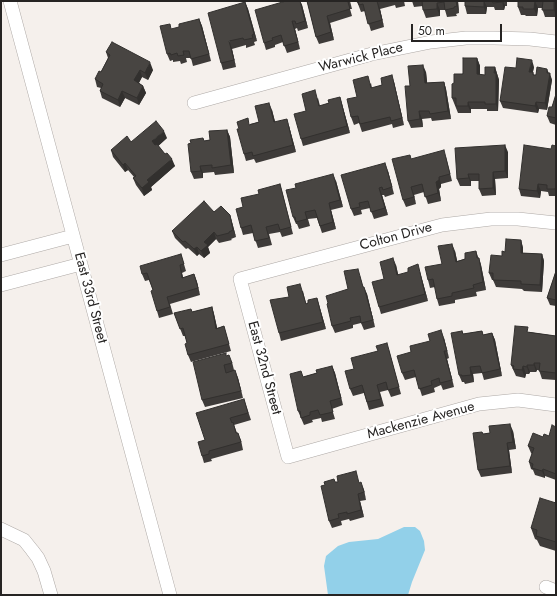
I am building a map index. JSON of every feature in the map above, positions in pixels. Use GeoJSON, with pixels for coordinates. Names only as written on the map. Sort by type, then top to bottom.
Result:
{"type":"FeatureCollection","features":[{"type":"Feature","properties":{"kind":"street","name":"East 33rd Street"},"geometry":{"type":"LineString","coordinates":[[10,1],[170,595]]}},
{"type":"Feature","properties":{"kind":"street","name":"Warwick Place"},"geometry":{"type":"LineString","coordinates":[[194,103],[372,54],[431,42],[466,38],[494,38],[530,39],[556,42]]}},
{"type":"Feature","properties":{"kind":"street","name":"Colton Drive"},"geometry":{"type":"LineString","coordinates":[[240,279],[442,225],[491,219],[518,219],[556,223]]}},
{"type":"Feature","properties":{"kind":"street"},"geometry":{"type":"LineString","coordinates":[[1,255],[73,236]]}},
{"type":"Feature","properties":{"kind":"street"},"geometry":{"type":"LineString","coordinates":[[1,285],[81,264]]}},
{"type":"Feature","properties":{"kind":"street","name":"East 32nd Street"},"geometry":{"type":"LineString","coordinates":[[240,279],[288,457]]}},
{"type":"Feature","properties":{"kind":"street","name":"Mackenzie Avenue"},"geometry":{"type":"LineString","coordinates":[[288,457],[479,404],[518,400],[556,405]]}},
{"type":"Feature","properties":{"kind":"street"},"geometry":{"type":"LineString","coordinates":[[1,529],[24,540],[32,550],[38,558],[44,571],[51,595]]}},
{"type":"Feature","properties":{"kind":"water"},"geometry":{"type":"Polygon","coordinates":[[[404,527],[415,527],[420,531],[424,541],[425,550],[408,595],[328,595],[324,566],[326,556],[338,546],[349,542],[378,539],[404,527]]]}},
{"type":"Feature","properties":{"kind":"building"},"geometry":{"type":"Polygon","coordinates":[[[286,1],[300,1],[305,21],[296,24],[295,21],[292,21],[298,42],[284,46],[281,35],[264,43],[255,10],[286,1]]]}},
{"type":"Feature","properties":{"kind":"building"},"geometry":{"type":"Polygon","coordinates":[[[307,1],[349,1],[350,9],[327,16],[331,32],[316,37],[307,1]]]}},
{"type":"Feature","properties":{"kind":"building"},"geometry":{"type":"Polygon","coordinates":[[[358,1],[377,1],[382,20],[368,24],[363,4],[359,5],[358,1]]]}},
{"type":"Feature","properties":{"kind":"building"},"geometry":{"type":"Polygon","coordinates":[[[422,1],[456,1],[457,6],[445,10],[444,2],[437,3],[437,9],[423,10],[422,1]]]}},
{"type":"Feature","properties":{"kind":"building"},"geometry":{"type":"Polygon","coordinates":[[[465,1],[484,1],[484,7],[465,6],[465,1]]]}},
{"type":"Feature","properties":{"kind":"building"},"geometry":{"type":"Polygon","coordinates":[[[492,1],[502,1],[502,2],[493,3],[492,1]]]}},
{"type":"Feature","properties":{"kind":"building"},"geometry":{"type":"Polygon","coordinates":[[[518,1],[535,1],[534,9],[523,9],[523,7],[518,7],[518,1]]]}},
{"type":"Feature","properties":{"kind":"building"},"geometry":{"type":"Polygon","coordinates":[[[543,1],[554,1],[554,10],[542,10],[543,1]]]}},
{"type":"Feature","properties":{"kind":"building"},"geometry":{"type":"Polygon","coordinates":[[[245,2],[254,34],[252,35],[253,38],[244,40],[243,38],[229,41],[234,60],[221,63],[208,13],[245,2]]]}},
{"type":"Feature","properties":{"kind":"building"},"geometry":{"type":"Polygon","coordinates":[[[199,19],[209,54],[191,59],[189,51],[183,51],[184,55],[178,56],[177,53],[171,55],[170,53],[167,54],[160,26],[170,24],[171,29],[179,27],[179,24],[199,19]]]}},
{"type":"Feature","properties":{"kind":"building"},"geometry":{"type":"Polygon","coordinates":[[[112,42],[150,62],[145,73],[140,70],[134,80],[143,86],[137,98],[122,91],[118,100],[100,91],[103,84],[95,79],[99,71],[101,72],[110,55],[106,52],[112,42]]]}},
{"type":"Feature","properties":{"kind":"building"},"geometry":{"type":"Polygon","coordinates":[[[463,58],[477,58],[477,74],[485,75],[485,67],[495,67],[496,104],[485,104],[485,102],[468,102],[468,106],[456,106],[456,98],[452,98],[452,84],[454,83],[454,74],[463,74],[463,58]]]}},
{"type":"Feature","properties":{"kind":"building"},"geometry":{"type":"Polygon","coordinates":[[[517,58],[532,60],[529,72],[533,72],[533,75],[536,75],[537,67],[547,69],[547,73],[550,73],[545,103],[536,102],[535,106],[500,101],[505,67],[516,68],[517,58]]]}},
{"type":"Feature","properties":{"kind":"building"},"geometry":{"type":"Polygon","coordinates":[[[423,65],[425,83],[444,82],[448,111],[430,114],[429,111],[419,111],[420,119],[408,121],[405,86],[410,86],[408,66],[423,65]]]}},
{"type":"Feature","properties":{"kind":"building"},"geometry":{"type":"Polygon","coordinates":[[[392,75],[402,118],[391,121],[390,117],[360,124],[358,116],[351,117],[347,99],[357,97],[353,80],[368,76],[371,88],[382,85],[381,78],[392,75]]]}},
{"type":"Feature","properties":{"kind":"building"},"geometry":{"type":"Polygon","coordinates":[[[315,90],[319,106],[329,103],[328,100],[340,97],[347,126],[301,139],[294,114],[306,111],[302,94],[315,90]]]}},
{"type":"Feature","properties":{"kind":"building"},"geometry":{"type":"Polygon","coordinates":[[[556,94],[556,118],[547,116],[549,107],[552,107],[556,94]]]}},
{"type":"Feature","properties":{"kind":"building"},"geometry":{"type":"Polygon","coordinates":[[[269,103],[274,122],[287,119],[293,145],[253,156],[252,152],[244,154],[237,129],[239,129],[237,122],[248,118],[249,125],[259,122],[255,106],[269,103]]]}},
{"type":"Feature","properties":{"kind":"building"},"geometry":{"type":"Polygon","coordinates":[[[156,121],[164,131],[152,141],[172,159],[147,180],[149,182],[142,188],[133,178],[136,176],[125,163],[123,165],[111,150],[127,136],[131,142],[156,121]]]}},
{"type":"Feature","properties":{"kind":"building"},"geometry":{"type":"Polygon","coordinates":[[[227,130],[231,165],[212,168],[212,165],[200,166],[201,171],[191,172],[188,144],[191,143],[190,140],[203,138],[204,141],[210,140],[209,131],[227,130]]]}},
{"type":"Feature","properties":{"kind":"building"},"geometry":{"type":"Polygon","coordinates":[[[505,145],[505,171],[493,172],[493,188],[479,189],[479,174],[468,174],[469,178],[457,179],[455,148],[505,145]]]}},
{"type":"Feature","properties":{"kind":"building"},"geometry":{"type":"Polygon","coordinates":[[[524,145],[551,149],[552,145],[556,146],[555,189],[547,189],[547,185],[538,184],[537,191],[519,189],[524,145]]]}},
{"type":"Feature","properties":{"kind":"building"},"geometry":{"type":"Polygon","coordinates":[[[444,150],[450,174],[439,177],[439,180],[436,182],[438,193],[425,197],[422,184],[411,187],[414,197],[403,200],[392,159],[410,155],[411,159],[444,150]]]}},
{"type":"Feature","properties":{"kind":"building"},"geometry":{"type":"Polygon","coordinates":[[[385,163],[392,187],[383,190],[382,187],[379,188],[385,208],[371,212],[368,201],[359,203],[360,207],[351,209],[341,175],[385,163]]]}},
{"type":"Feature","properties":{"kind":"building"},"geometry":{"type":"Polygon","coordinates":[[[333,174],[340,200],[329,203],[333,222],[320,226],[315,210],[305,212],[307,219],[296,222],[295,217],[293,217],[286,190],[296,188],[295,184],[333,174]]]}},
{"type":"Feature","properties":{"kind":"building"},"geometry":{"type":"Polygon","coordinates":[[[280,184],[291,227],[280,230],[278,224],[266,227],[269,238],[255,241],[251,225],[241,228],[236,209],[243,207],[241,198],[259,194],[258,190],[280,184]]]}},
{"type":"Feature","properties":{"kind":"building"},"geometry":{"type":"Polygon","coordinates":[[[204,201],[214,212],[221,206],[230,215],[233,230],[229,233],[217,236],[214,232],[204,242],[208,245],[201,251],[197,247],[194,249],[185,241],[183,242],[172,231],[204,201]]]}},
{"type":"Feature","properties":{"kind":"building"},"geometry":{"type":"Polygon","coordinates":[[[506,239],[521,240],[521,253],[542,254],[540,285],[521,284],[521,281],[493,280],[493,273],[489,273],[491,255],[502,256],[502,251],[505,252],[506,239]]]}},
{"type":"Feature","properties":{"kind":"building"},"geometry":{"type":"Polygon","coordinates":[[[452,244],[456,262],[465,259],[465,253],[476,251],[477,258],[479,258],[483,282],[473,285],[474,288],[452,293],[452,296],[437,299],[433,279],[428,280],[425,267],[442,264],[438,246],[452,244]]]}},
{"type":"Feature","properties":{"kind":"building"},"geometry":{"type":"Polygon","coordinates":[[[181,254],[184,264],[180,265],[182,278],[194,274],[198,288],[167,297],[170,307],[157,311],[151,291],[153,290],[147,273],[142,274],[140,266],[181,254]]]}},
{"type":"Feature","properties":{"kind":"building"},"geometry":{"type":"Polygon","coordinates":[[[393,258],[397,275],[408,272],[408,268],[418,264],[425,294],[379,307],[372,282],[384,279],[380,262],[393,258]]]}},
{"type":"Feature","properties":{"kind":"building"},"geometry":{"type":"Polygon","coordinates":[[[358,269],[373,320],[361,323],[360,316],[350,318],[351,321],[332,326],[326,296],[348,289],[344,271],[358,269]]]}},
{"type":"Feature","properties":{"kind":"building"},"geometry":{"type":"Polygon","coordinates":[[[556,271],[556,300],[547,298],[556,271]]]}},
{"type":"Feature","properties":{"kind":"building"},"geometry":{"type":"Polygon","coordinates":[[[300,284],[306,304],[308,303],[308,300],[317,298],[323,322],[279,333],[270,300],[289,297],[287,287],[300,284]]]}},
{"type":"Feature","properties":{"kind":"building"},"geometry":{"type":"Polygon","coordinates":[[[212,307],[216,329],[224,326],[229,344],[188,355],[185,344],[187,343],[183,328],[180,329],[174,313],[191,309],[192,312],[212,307]]]}},
{"type":"Feature","properties":{"kind":"building"},"geometry":{"type":"Polygon","coordinates":[[[515,326],[528,327],[527,332],[556,336],[556,373],[539,371],[540,363],[527,365],[527,367],[523,366],[522,370],[513,369],[514,366],[511,365],[515,326]]]}},
{"type":"Feature","properties":{"kind":"building"},"geometry":{"type":"Polygon","coordinates":[[[441,330],[447,351],[444,351],[452,380],[440,383],[439,378],[431,381],[432,385],[419,389],[414,370],[402,373],[397,356],[411,352],[410,346],[430,341],[428,334],[441,330]]]}},
{"type":"Feature","properties":{"kind":"building"},"geometry":{"type":"Polygon","coordinates":[[[462,331],[463,334],[482,331],[483,335],[492,333],[500,369],[482,373],[480,366],[470,367],[471,375],[459,375],[451,333],[462,331]]]}},
{"type":"Feature","properties":{"kind":"building"},"geometry":{"type":"Polygon","coordinates":[[[387,343],[399,387],[388,390],[386,382],[377,385],[381,399],[367,402],[362,385],[350,389],[345,371],[354,369],[351,358],[378,351],[376,346],[387,343]]]}},
{"type":"Feature","properties":{"kind":"building"},"geometry":{"type":"Polygon","coordinates":[[[226,353],[226,356],[229,355],[232,363],[224,365],[226,373],[235,370],[241,391],[202,400],[193,362],[226,353]]]}},
{"type":"Feature","properties":{"kind":"building"},"geometry":{"type":"Polygon","coordinates":[[[332,366],[341,398],[330,401],[333,412],[320,415],[318,410],[310,412],[310,415],[301,418],[300,411],[298,411],[290,374],[301,371],[303,377],[317,373],[316,370],[332,366]]]}},
{"type":"Feature","properties":{"kind":"building"},"geometry":{"type":"Polygon","coordinates":[[[244,399],[248,413],[230,418],[241,442],[209,451],[209,454],[202,456],[198,442],[205,440],[196,413],[244,399]]]}},
{"type":"Feature","properties":{"kind":"building"},"geometry":{"type":"Polygon","coordinates":[[[510,424],[513,442],[507,443],[510,466],[478,470],[473,433],[490,433],[489,426],[510,424]]]}},
{"type":"Feature","properties":{"kind":"building"},"geometry":{"type":"Polygon","coordinates":[[[552,425],[556,427],[556,474],[543,469],[542,471],[532,468],[533,464],[529,462],[534,448],[528,446],[533,433],[543,437],[544,434],[549,436],[552,425]]]}},
{"type":"Feature","properties":{"kind":"building"},"geometry":{"type":"Polygon","coordinates":[[[356,471],[359,483],[361,482],[364,492],[358,494],[361,510],[347,514],[347,512],[338,514],[339,518],[329,521],[321,486],[325,485],[324,482],[334,479],[335,482],[338,482],[337,476],[356,471]]]}},
{"type":"Feature","properties":{"kind":"building"},"geometry":{"type":"Polygon","coordinates":[[[540,498],[556,503],[556,542],[536,536],[537,530],[531,528],[540,498]]]}}]}
